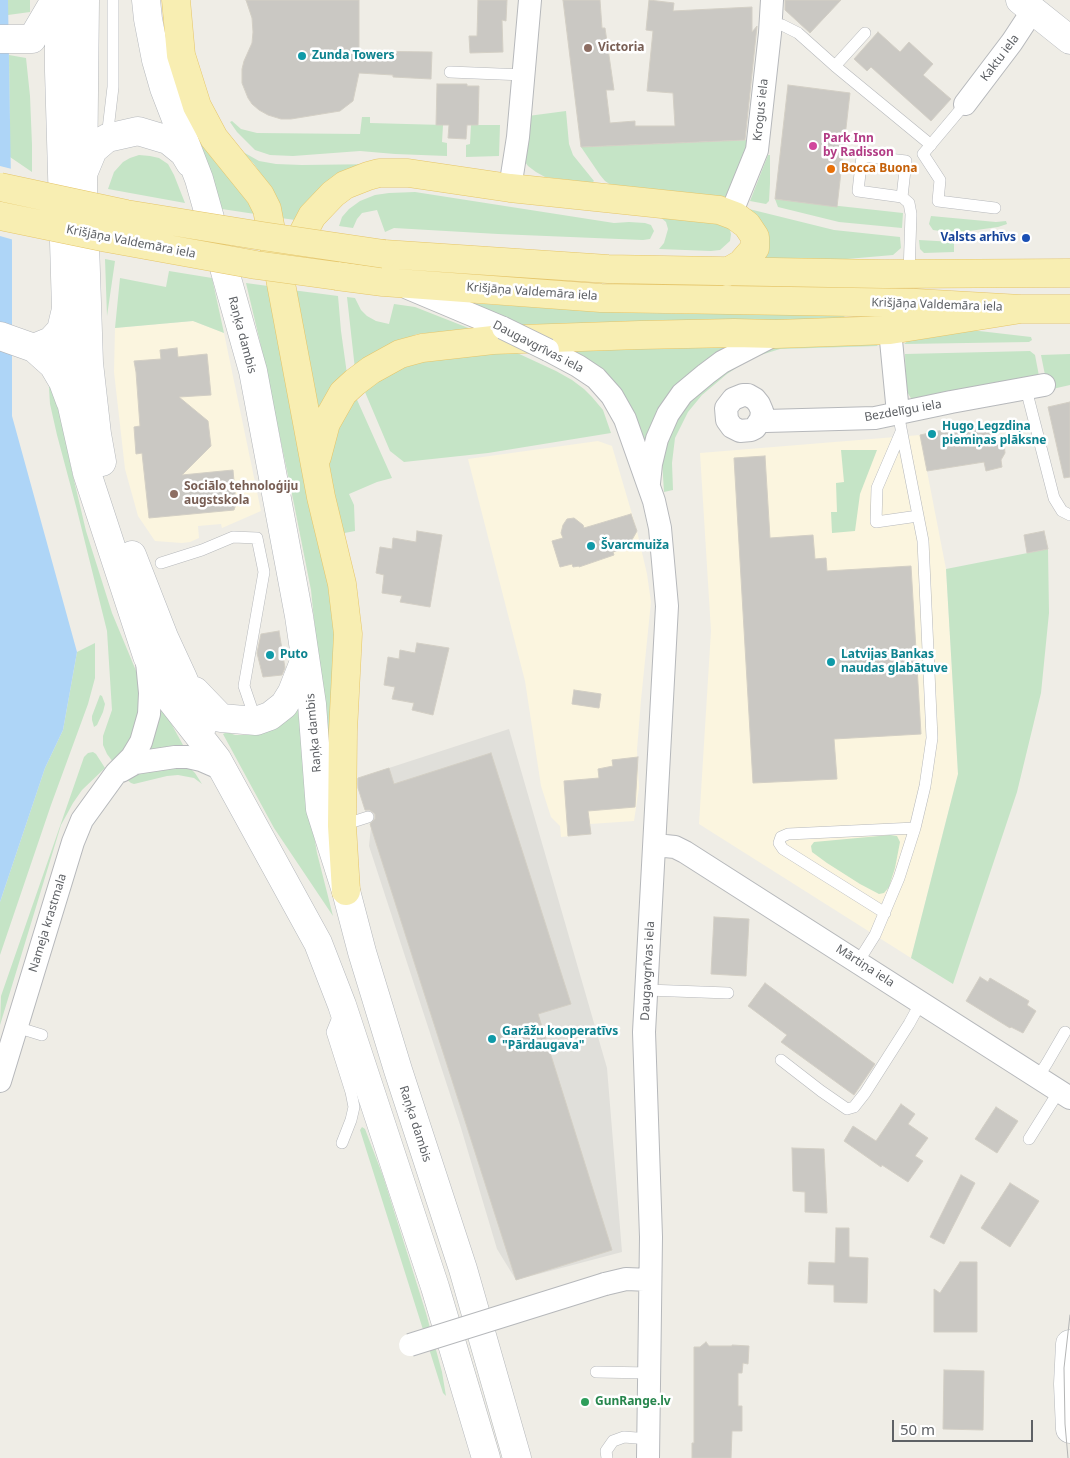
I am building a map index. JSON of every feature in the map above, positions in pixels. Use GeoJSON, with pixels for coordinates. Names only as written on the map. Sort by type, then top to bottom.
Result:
{"type":"FeatureCollection","features":[{"type":"Feature","properties":{"kind":"main road"},"geometry":{"type":"LineString","coordinates":[[55,0],[19,39],[59,71]]}},
{"type":"Feature","properties":{"kind":"main road"},"geometry":{"type":"LineString","coordinates":[[59,0],[59,71],[66,309],[71,332],[74,385],[71,402]]}},
{"type":"Feature","properties":{"kind":"main road"},"geometry":{"type":"LineString","coordinates":[[85,0],[83,174],[90,363],[97,434],[109,488],[154,614],[220,765],[318,944],[342,1005],[435,1287],[486,1458]]}},
{"type":"Feature","properties":{"kind":"main road","name":"Raņķa dambis"},"geometry":{"type":"LineString","coordinates":[[146,0],[153,44],[164,88],[199,179],[253,371],[299,616],[312,704],[320,809],[346,891],[378,1006],[463,1269],[517,1458]]}},
{"type":"Feature","properties":{"kind":"main road"},"geometry":{"type":"LineString","coordinates":[[176,0],[181,55],[197,106],[214,138],[260,194],[267,209],[321,498],[342,584],[348,634],[343,731],[342,826],[346,891]]}},
{"type":"Feature","properties":{"kind":"main road"},"geometry":{"type":"LineString","coordinates":[[1027,5],[1070,40]]}},
{"type":"Feature","properties":{"kind":"main road"},"geometry":{"type":"LineString","coordinates":[[83,174],[93,150],[107,138],[138,131],[168,140],[184,153],[199,179]]}},
{"type":"Feature","properties":{"kind":"main road"},"geometry":{"type":"LineString","coordinates":[[282,286],[291,256],[312,216],[333,194],[345,185],[357,180],[379,174],[408,172],[510,188],[719,210],[735,216],[747,225],[756,237],[755,248],[742,264],[727,272]]}},
{"type":"Feature","properties":{"kind":"main road"},"geometry":{"type":"LineString","coordinates":[[0,187],[126,214],[384,254],[608,269],[910,274],[1070,273]]}},
{"type":"Feature","properties":{"kind":"main road","name":"Krišjāņa Valdemāra iela"},"geometry":{"type":"LineString","coordinates":[[0,216],[256,265],[388,282],[601,298],[916,303],[1021,309],[1070,309]]}},
{"type":"Feature","properties":{"kind":"main road"},"geometry":{"type":"LineString","coordinates":[[34,348],[51,341],[61,330],[66,309]]}},
{"type":"Feature","properties":{"kind":"main road"},"geometry":{"type":"LineString","coordinates":[[315,465],[326,423],[343,393],[354,382],[371,370],[400,354],[422,348],[493,340],[649,334],[776,334],[890,330],[1021,309]]}},
{"type":"Feature","properties":{"kind":"main road"},"geometry":{"type":"LineString","coordinates":[[0,336],[34,348],[53,365],[63,382],[71,402],[87,473],[146,656],[168,695],[220,765]]}},
{"type":"Feature","properties":{"kind":"main road"},"geometry":{"type":"LineString","coordinates":[[182,676],[221,718],[256,721],[270,716],[284,705],[292,692],[305,658]]}},
{"type":"Feature","properties":{"kind":"main road"},"geometry":{"type":"LineString","coordinates":[[1070,1350],[1068,1384],[1070,1429]]}},
{"type":"Feature","properties":{"kind":"street"},"geometry":{"type":"LineString","coordinates":[[510,188],[521,116],[530,0]]}},
{"type":"Feature","properties":{"kind":"street","name":"Krogus iela"},"geometry":{"type":"LineString","coordinates":[[728,213],[733,209],[757,150],[772,0]]}},
{"type":"Feature","properties":{"kind":"street","name":"Kaktu iela"},"geometry":{"type":"LineString","coordinates":[[965,104],[1012,42],[1027,5]]}},
{"type":"Feature","properties":{"kind":"street","name":"Daugavgrīvas iela"},"geometry":{"type":"LineString","coordinates":[[388,282],[503,328],[578,366],[596,378],[612,396],[625,419],[649,487],[660,528],[667,606],[644,1032],[650,1237],[648,1449]]}},
{"type":"Feature","properties":{"kind":"street"},"geometry":{"type":"LineString","coordinates":[[890,330],[900,422]]}},
{"type":"Feature","properties":{"kind":"street","name":"Daugavgrīvas iela"},"geometry":{"type":"LineString","coordinates":[[649,487],[651,464],[657,439],[668,414],[682,394],[722,362],[776,334]]}},
{"type":"Feature","properties":{"kind":"street","name":"Bezdelīgu iela"},"geometry":{"type":"LineString","coordinates":[[761,419],[766,421],[875,418],[900,422],[1035,387]]}},
{"type":"Feature","properties":{"kind":"street","name":"Nameja krastmala"},"geometry":{"type":"LineString","coordinates":[[0,1081],[73,842],[82,820],[116,774],[132,756],[141,742],[146,728],[150,693],[146,656]]}},
{"type":"Feature","properties":{"kind":"street","name":"Nameja krastmala"},"geometry":{"type":"LineString","coordinates":[[116,774],[135,763],[175,757],[188,757],[220,765]]}},
{"type":"Feature","properties":{"kind":"street","name":"Mārtiņa iela"},"geometry":{"type":"LineString","coordinates":[[655,845],[675,847],[685,852],[1064,1094]]}},
{"type":"Feature","properties":{"kind":"street"},"geometry":{"type":"LineString","coordinates":[[410,1345],[605,1284],[626,1279],[650,1280]]}},
{"type":"Feature","properties":{"kind":"lane"},"geometry":{"type":"LineString","coordinates":[[107,138],[113,87],[113,0]]}},
{"type":"Feature","properties":{"kind":"lane"},"geometry":{"type":"LineString","coordinates":[[770,23],[798,33],[835,66],[931,144]]}},
{"type":"Feature","properties":{"kind":"lane"},"geometry":{"type":"LineString","coordinates":[[835,66],[865,33]]}},
{"type":"Feature","properties":{"kind":"lane"},"geometry":{"type":"LineString","coordinates":[[450,72],[524,75]]}},
{"type":"Feature","properties":{"kind":"lane"},"geometry":{"type":"LineString","coordinates":[[965,104],[923,154],[940,180],[938,201],[995,208]]}},
{"type":"Feature","properties":{"kind":"lane"},"geometry":{"type":"LineString","coordinates":[[902,196],[906,161],[862,156],[858,191],[902,196],[909,203],[912,214],[910,274]]}},
{"type":"Feature","properties":{"kind":"lane"},"geometry":{"type":"LineString","coordinates":[[1035,387],[1054,498],[1062,511],[1070,515]]}},
{"type":"Feature","properties":{"kind":"lane"},"geometry":{"type":"LineString","coordinates":[[900,422],[877,488],[876,522],[918,516]]}},
{"type":"Feature","properties":{"kind":"lane"},"geometry":{"type":"LineString","coordinates":[[858,962],[875,935],[899,878],[915,828],[925,786],[932,738],[923,541],[900,422]]}},
{"type":"Feature","properties":{"kind":"lane"},"geometry":{"type":"LineString","coordinates":[[161,563],[202,550],[233,537],[257,538],[264,572],[244,686],[256,721]]}},
{"type":"Feature","properties":{"kind":"lane"},"geometry":{"type":"LineString","coordinates":[[342,826],[368,817]]}},
{"type":"Feature","properties":{"kind":"lane"},"geometry":{"type":"LineString","coordinates":[[885,913],[783,850],[779,843],[781,837],[788,834],[915,828]]}},
{"type":"Feature","properties":{"kind":"lane"},"geometry":{"type":"LineString","coordinates":[[646,990],[728,992]]}},
{"type":"Feature","properties":{"kind":"lane"},"geometry":{"type":"LineString","coordinates":[[781,1060],[847,1109],[854,1106],[865,1093],[921,1002]]}},
{"type":"Feature","properties":{"kind":"lane"},"geometry":{"type":"LineString","coordinates":[[342,1005],[332,1032],[354,1107],[342,1142]]}},
{"type":"Feature","properties":{"kind":"lane"},"geometry":{"type":"LineString","coordinates":[[16,1027],[42,1035]]}},
{"type":"Feature","properties":{"kind":"lane"},"geometry":{"type":"LineString","coordinates":[[1038,1077],[1065,1032]]}},
{"type":"Feature","properties":{"kind":"lane"},"geometry":{"type":"LineString","coordinates":[[1028,1139],[1064,1094]]}},
{"type":"Feature","properties":{"kind":"lane"},"geometry":{"type":"LineString","coordinates":[[596,1372],[650,1372]]}},
{"type":"Feature","properties":{"kind":"lane"},"geometry":{"type":"LineString","coordinates":[[607,1458],[606,1451],[613,1441],[624,1437],[648,1449]]}},
{"type":"Feature","properties":{"kind":"shaded area"},"geometry":{"type":"Polygon","coordinates":[[[193,321],[224,333],[261,511],[222,528],[221,524],[198,526],[199,538],[190,542],[155,541],[138,516],[125,469],[114,372],[115,328],[193,321]]]}},
{"type":"Feature","properties":{"kind":"shaded area"},"geometry":{"type":"Polygon","coordinates":[[[920,435],[946,569],[958,774],[911,958],[699,824],[711,631],[700,453],[920,435]]]}},
{"type":"Feature","properties":{"kind":"shaded area"},"geometry":{"type":"Polygon","coordinates":[[[598,441],[612,446],[637,531],[651,602],[637,750],[639,788],[634,821],[590,824],[591,834],[561,837],[560,826],[551,817],[541,786],[525,681],[468,459],[598,441]]]}},
{"type":"Feature","properties":{"kind":"shaded area","name":"Garāžu kooperatīvs \"Pārdaugava\""},"geometry":{"type":"Polygon","coordinates":[[[509,729],[607,1068],[622,1252],[516,1280],[497,1249],[461,1128],[369,846],[371,827],[355,779],[509,729]]]}},
{"type":"Feature","properties":{"kind":"green space"},"geometry":{"type":"Polygon","coordinates":[[[8,0],[30,0],[30,12],[8,15],[8,0]]]}},
{"type":"Feature","properties":{"kind":"green space"},"geometry":{"type":"Polygon","coordinates":[[[9,55],[26,58],[30,96],[32,172],[10,157],[9,55]]]}},
{"type":"Feature","properties":{"kind":"green space"},"geometry":{"type":"Polygon","coordinates":[[[172,55],[229,175],[255,214],[222,209],[199,154],[172,55]]]}},
{"type":"Feature","properties":{"kind":"green space"},"geometry":{"type":"Polygon","coordinates":[[[566,111],[569,144],[573,155],[594,181],[592,183],[545,177],[528,166],[523,159],[528,116],[566,111]]]}},
{"type":"Feature","properties":{"kind":"green space"},"geometry":{"type":"Polygon","coordinates":[[[362,117],[370,117],[370,123],[443,125],[442,142],[447,143],[447,156],[360,151],[293,156],[270,155],[255,150],[230,122],[232,121],[241,129],[257,133],[360,134],[362,117]]]}},
{"type":"Feature","properties":{"kind":"green space"},"geometry":{"type":"Polygon","coordinates":[[[471,125],[500,125],[499,156],[466,157],[466,145],[470,144],[471,125]]]}},
{"type":"Feature","properties":{"kind":"green space"},"geometry":{"type":"Polygon","coordinates":[[[747,140],[745,152],[726,197],[611,185],[600,175],[581,147],[747,140]]]}},
{"type":"Feature","properties":{"kind":"green space"},"geometry":{"type":"Polygon","coordinates":[[[243,152],[259,161],[276,164],[381,164],[295,220],[281,218],[267,183],[243,152]]]}},
{"type":"Feature","properties":{"kind":"green space"},"geometry":{"type":"Polygon","coordinates":[[[139,155],[159,158],[168,164],[185,203],[108,189],[114,172],[123,162],[139,155]]]}},
{"type":"Feature","properties":{"kind":"green space"},"geometry":{"type":"Polygon","coordinates":[[[768,155],[770,155],[769,201],[766,204],[750,201],[768,155]]]}},
{"type":"Feature","properties":{"kind":"green space"},"geometry":{"type":"Polygon","coordinates":[[[415,192],[614,223],[645,223],[651,225],[654,231],[650,239],[643,240],[394,228],[385,232],[377,210],[362,213],[353,228],[339,226],[342,217],[360,201],[375,195],[415,192]]]}},
{"type":"Feature","properties":{"kind":"green space"},"geometry":{"type":"Polygon","coordinates":[[[775,199],[903,213],[902,228],[839,222],[778,207],[775,199]]]}},
{"type":"Feature","properties":{"kind":"green space"},"geometry":{"type":"Polygon","coordinates":[[[749,209],[834,230],[900,237],[901,248],[893,255],[824,261],[752,263],[753,216],[749,209]]]}},
{"type":"Feature","properties":{"kind":"green space"},"geometry":{"type":"Polygon","coordinates":[[[659,216],[711,220],[729,227],[730,241],[720,250],[659,249],[664,243],[668,229],[666,222],[659,216]]]}},
{"type":"Feature","properties":{"kind":"green space"},"geometry":{"type":"Polygon","coordinates":[[[931,216],[996,222],[1006,221],[1007,224],[955,233],[933,230],[929,224],[931,216]]]}},
{"type":"Feature","properties":{"kind":"green space"},"geometry":{"type":"Polygon","coordinates":[[[919,240],[954,242],[954,252],[924,253],[920,249],[919,240]]]}},
{"type":"Feature","properties":{"kind":"green space"},"geometry":{"type":"Polygon","coordinates":[[[105,259],[115,261],[107,316],[105,259]]]}},
{"type":"Feature","properties":{"kind":"green space"},"geometry":{"type":"Polygon","coordinates":[[[169,271],[212,278],[224,333],[193,321],[115,328],[120,278],[166,287],[169,271]]]}},
{"type":"Feature","properties":{"kind":"green space"},"geometry":{"type":"Polygon","coordinates":[[[246,283],[268,286],[325,543],[334,624],[335,691],[330,779],[311,590],[246,283]]]}},
{"type":"Feature","properties":{"kind":"green space"},"geometry":{"type":"Polygon","coordinates":[[[292,290],[338,296],[347,374],[320,424],[292,290]]]}},
{"type":"Feature","properties":{"kind":"green space"},"geometry":{"type":"Polygon","coordinates":[[[347,297],[355,298],[361,310],[376,321],[389,324],[394,304],[415,307],[471,329],[417,334],[396,343],[355,369],[347,297]]]}},
{"type":"Feature","properties":{"kind":"green space"},"geometry":{"type":"Polygon","coordinates":[[[469,303],[638,313],[842,315],[845,317],[844,320],[521,328],[469,303]]]}},
{"type":"Feature","properties":{"kind":"green space"},"geometry":{"type":"Polygon","coordinates":[[[962,329],[1031,337],[1032,340],[1029,342],[904,344],[917,333],[962,329]]]}},
{"type":"Feature","properties":{"kind":"green space"},"geometry":{"type":"Polygon","coordinates":[[[869,338],[878,346],[780,349],[751,358],[727,374],[702,395],[688,412],[675,438],[672,463],[673,490],[664,492],[662,460],[667,436],[681,411],[697,393],[766,345],[869,338]]]}},
{"type":"Feature","properties":{"kind":"green space"},"geometry":{"type":"Polygon","coordinates":[[[726,346],[698,367],[646,446],[569,350],[726,346]]]}},
{"type":"Feature","properties":{"kind":"green space"},"geometry":{"type":"Polygon","coordinates":[[[1030,351],[1035,355],[1039,376],[912,400],[906,390],[905,354],[1030,351]]]}},
{"type":"Feature","properties":{"kind":"green space"},"geometry":{"type":"Polygon","coordinates":[[[515,352],[556,371],[584,389],[603,410],[611,433],[488,453],[404,462],[390,451],[362,385],[404,358],[515,352]]]}},
{"type":"Feature","properties":{"kind":"green space"},"geometry":{"type":"Polygon","coordinates":[[[1070,354],[1070,385],[1048,390],[1041,355],[1070,354]]]}},
{"type":"Feature","properties":{"kind":"green space"},"geometry":{"type":"Polygon","coordinates":[[[48,372],[51,372],[86,531],[112,613],[139,678],[139,719],[128,744],[113,762],[103,745],[103,736],[112,710],[107,631],[57,435],[50,404],[48,372]]]}},
{"type":"Feature","properties":{"kind":"green space"},"geometry":{"type":"Polygon","coordinates":[[[354,393],[392,478],[349,494],[354,505],[355,531],[339,534],[328,463],[331,441],[354,393]]]}},
{"type":"Feature","properties":{"kind":"green space"},"geometry":{"type":"Polygon","coordinates":[[[841,450],[877,450],[860,494],[855,531],[832,533],[831,512],[837,512],[836,483],[844,482],[841,450]]]}},
{"type":"Feature","properties":{"kind":"green space"},"geometry":{"type":"Polygon","coordinates":[[[1048,549],[1049,613],[1041,693],[1017,792],[953,984],[911,958],[958,774],[946,569],[1048,549]]]}},
{"type":"Feature","properties":{"kind":"green space"},"geometry":{"type":"Polygon","coordinates":[[[95,643],[95,678],[88,704],[51,805],[0,955],[0,902],[45,768],[63,730],[77,652],[95,643]]]}},
{"type":"Feature","properties":{"kind":"green space"},"geometry":{"type":"Polygon","coordinates":[[[100,695],[105,704],[97,725],[94,727],[92,716],[100,695]]]}},
{"type":"Feature","properties":{"kind":"green space"},"geometry":{"type":"Polygon","coordinates":[[[161,705],[183,745],[182,747],[146,751],[161,705]]]}},
{"type":"Feature","properties":{"kind":"green space"},"geometry":{"type":"Polygon","coordinates":[[[298,709],[306,790],[317,853],[333,916],[274,828],[223,734],[227,732],[235,735],[252,735],[269,731],[286,721],[298,709]]]}},
{"type":"Feature","properties":{"kind":"green space"},"geometry":{"type":"Polygon","coordinates":[[[93,752],[105,768],[82,790],[61,825],[0,1025],[1,996],[84,757],[88,753],[93,752]]]}},
{"type":"Feature","properties":{"kind":"green space"},"geometry":{"type":"Polygon","coordinates":[[[151,767],[190,768],[202,784],[194,778],[178,775],[134,784],[126,779],[151,767]]]}},
{"type":"Feature","properties":{"kind":"green space"},"geometry":{"type":"Polygon","coordinates":[[[890,835],[897,836],[900,842],[895,868],[889,887],[884,893],[879,894],[860,884],[812,852],[811,846],[814,842],[890,835]]]}},
{"type":"Feature","properties":{"kind":"green space"},"geometry":{"type":"Polygon","coordinates":[[[362,1127],[365,1129],[383,1176],[426,1313],[442,1372],[446,1396],[443,1393],[360,1130],[362,1127]]]}},
{"type":"Feature","properties":{"kind":"water"},"geometry":{"type":"Polygon","coordinates":[[[0,0],[8,0],[12,243],[12,416],[77,652],[63,730],[45,768],[0,902],[0,0]]]}},
{"type":"Feature","properties":{"kind":"pier"},"geometry":{"type":"Polygon","coordinates":[[[0,166],[12,169],[14,240],[0,236],[0,166]]]}},
{"type":"Feature","properties":{"kind":"building","name":"Zunda Towers"},"geometry":{"type":"Polygon","coordinates":[[[246,0],[359,0],[359,51],[432,52],[431,79],[359,73],[353,101],[340,111],[291,119],[281,119],[268,115],[252,104],[242,83],[242,69],[252,43],[253,32],[252,18],[246,0]]]}},
{"type":"Feature","properties":{"kind":"building"},"geometry":{"type":"Polygon","coordinates":[[[478,0],[507,0],[506,21],[502,20],[503,52],[470,53],[469,36],[477,36],[478,0]]]}},
{"type":"Feature","properties":{"kind":"building"},"geometry":{"type":"Polygon","coordinates":[[[563,0],[600,0],[602,28],[605,28],[614,90],[606,90],[610,123],[635,121],[635,126],[675,126],[673,93],[647,91],[653,31],[646,30],[649,0],[674,3],[673,11],[752,7],[752,32],[757,26],[745,140],[581,147],[563,0]]]}},
{"type":"Feature","properties":{"kind":"building"},"geometry":{"type":"Polygon","coordinates":[[[785,0],[841,0],[810,33],[785,10],[785,0]]]}},
{"type":"Feature","properties":{"kind":"building"},"geometry":{"type":"Polygon","coordinates":[[[878,32],[900,52],[909,42],[933,64],[923,75],[951,99],[931,121],[871,67],[867,71],[854,59],[878,32]]]}},
{"type":"Feature","properties":{"kind":"building"},"geometry":{"type":"Polygon","coordinates":[[[437,84],[479,86],[478,125],[467,125],[466,139],[448,138],[449,125],[436,125],[437,84]]]}},
{"type":"Feature","properties":{"kind":"building","name":"Park Inn by Radisson"},"geometry":{"type":"Polygon","coordinates":[[[788,85],[850,93],[837,207],[775,199],[788,85]]]}},
{"type":"Feature","properties":{"kind":"building"},"geometry":{"type":"Polygon","coordinates":[[[177,348],[178,357],[207,354],[211,395],[179,397],[208,421],[211,446],[182,475],[233,470],[236,504],[234,510],[149,518],[142,453],[136,454],[134,427],[140,426],[134,361],[161,359],[160,350],[177,348]]]}},
{"type":"Feature","properties":{"kind":"building"},"geometry":{"type":"Polygon","coordinates":[[[1070,402],[1070,477],[1064,478],[1048,407],[1070,402]]]}},
{"type":"Feature","properties":{"kind":"building"},"geometry":{"type":"Polygon","coordinates":[[[994,423],[997,438],[1004,442],[1005,453],[1001,460],[1002,467],[986,471],[984,462],[927,471],[920,435],[952,428],[957,430],[961,426],[994,423]]]}},
{"type":"Feature","properties":{"kind":"building","name":"Latvijas Bankas naudas glabātuve"},"geometry":{"type":"Polygon","coordinates":[[[765,456],[770,538],[813,535],[815,559],[826,558],[827,571],[911,566],[921,734],[834,739],[837,779],[753,783],[734,458],[765,456]]]}},
{"type":"Feature","properties":{"kind":"building","name":"Švarcmuiža"},"geometry":{"type":"Polygon","coordinates":[[[631,514],[637,531],[629,547],[613,552],[614,555],[579,567],[573,567],[572,564],[560,567],[552,541],[563,538],[561,533],[567,519],[574,518],[584,528],[631,514]]]}},
{"type":"Feature","properties":{"kind":"building"},"geometry":{"type":"Polygon","coordinates":[[[417,531],[442,535],[430,607],[400,602],[402,596],[382,593],[384,575],[376,573],[380,547],[392,549],[393,538],[416,542],[417,531]]]}},
{"type":"Feature","properties":{"kind":"building"},"geometry":{"type":"Polygon","coordinates":[[[1044,531],[1048,549],[1027,553],[1024,535],[1044,531]]]}},
{"type":"Feature","properties":{"kind":"building","name":"Puto"},"geometry":{"type":"Polygon","coordinates":[[[279,631],[285,668],[282,675],[263,677],[257,653],[261,634],[279,631]]]}},
{"type":"Feature","properties":{"kind":"building"},"geometry":{"type":"Polygon","coordinates":[[[417,643],[449,648],[433,715],[412,710],[414,703],[392,699],[395,687],[384,685],[388,657],[399,659],[400,650],[415,653],[417,643]]]}},
{"type":"Feature","properties":{"kind":"building"},"geometry":{"type":"Polygon","coordinates":[[[574,690],[601,694],[599,708],[572,704],[574,690]]]}},
{"type":"Feature","properties":{"kind":"building","name":"Garāžu kooperatīvs \"Pārdaugava\""},"geometry":{"type":"Polygon","coordinates":[[[491,753],[571,1004],[538,1014],[612,1250],[516,1280],[370,824],[375,819],[375,814],[370,810],[365,810],[358,788],[358,778],[389,768],[394,784],[491,753]]]}},
{"type":"Feature","properties":{"kind":"building"},"geometry":{"type":"Polygon","coordinates":[[[638,757],[635,807],[588,811],[591,834],[568,836],[564,781],[599,778],[598,769],[613,766],[612,760],[638,757]]]}},
{"type":"Feature","properties":{"kind":"building"},"geometry":{"type":"Polygon","coordinates":[[[714,917],[749,919],[746,976],[711,974],[714,917]]]}},
{"type":"Feature","properties":{"kind":"building"},"geometry":{"type":"Polygon","coordinates":[[[980,977],[988,982],[990,978],[1029,1001],[1027,1005],[1036,1011],[1023,1033],[1010,1028],[966,1001],[980,977]]]}},
{"type":"Feature","properties":{"kind":"building"},"geometry":{"type":"Polygon","coordinates":[[[765,983],[875,1064],[854,1095],[781,1042],[787,1035],[748,1006],[765,983]]]}},
{"type":"Feature","properties":{"kind":"building"},"geometry":{"type":"Polygon","coordinates":[[[901,1104],[915,1114],[908,1124],[928,1138],[915,1156],[923,1161],[908,1182],[882,1165],[881,1167],[844,1141],[853,1126],[876,1141],[901,1104]]]}},
{"type":"Feature","properties":{"kind":"building"},"geometry":{"type":"Polygon","coordinates":[[[996,1107],[1018,1121],[997,1153],[975,1139],[996,1107]]]}},
{"type":"Feature","properties":{"kind":"building"},"geometry":{"type":"Polygon","coordinates":[[[792,1148],[824,1149],[827,1213],[805,1212],[805,1192],[793,1191],[792,1148]]]}},
{"type":"Feature","properties":{"kind":"building"},"geometry":{"type":"Polygon","coordinates":[[[961,1175],[975,1183],[944,1244],[930,1237],[961,1175]]]}},
{"type":"Feature","properties":{"kind":"building"},"geometry":{"type":"Polygon","coordinates":[[[1010,1183],[1039,1201],[1010,1247],[981,1228],[1010,1183]]]}},
{"type":"Feature","properties":{"kind":"building"},"geometry":{"type":"Polygon","coordinates":[[[836,1228],[849,1228],[849,1257],[868,1258],[867,1303],[834,1302],[834,1285],[808,1284],[809,1262],[835,1263],[836,1228]]]}},
{"type":"Feature","properties":{"kind":"building"},"geometry":{"type":"Polygon","coordinates":[[[960,1262],[977,1262],[977,1332],[934,1332],[934,1289],[940,1293],[960,1262]]]}},
{"type":"Feature","properties":{"kind":"building"},"geometry":{"type":"Polygon","coordinates":[[[706,1342],[709,1346],[749,1346],[748,1364],[743,1363],[742,1373],[738,1373],[738,1406],[742,1406],[742,1431],[732,1431],[731,1458],[692,1458],[692,1443],[694,1443],[694,1347],[700,1347],[706,1342]]]}},
{"type":"Feature","properties":{"kind":"building"},"geometry":{"type":"Polygon","coordinates":[[[944,1370],[984,1371],[983,1430],[943,1429],[944,1370]]]}},
{"type":"Feature","properties":{"kind":"tram line"},"geometry":{"type":"LineString","coordinates":[[1068,1458],[1064,1368],[1070,1315]]}},
{"type":"Feature","properties":{"kind":"place","name":"Victoria"},"geometry":{"type":"Point","coordinates":[588,48]}},
{"type":"Feature","properties":{"kind":"place","name":"Zunda Towers"},"geometry":{"type":"Point","coordinates":[302,56]}},
{"type":"Feature","properties":{"kind":"place","name":"Park Inn by Radisson"},"geometry":{"type":"Point","coordinates":[813,146]}},
{"type":"Feature","properties":{"kind":"place","name":"Bocca Buona"},"geometry":{"type":"Point","coordinates":[831,169]}},
{"type":"Feature","properties":{"kind":"place","name":"Valsts arhīvs"},"geometry":{"type":"Point","coordinates":[1026,238]}},
{"type":"Feature","properties":{"kind":"place","name":"Hugo Legzdiņa piemiņas plāksne"},"geometry":{"type":"Point","coordinates":[932,434]}},
{"type":"Feature","properties":{"kind":"place","name":"Sociālo tehnoloģiju augstskola"},"geometry":{"type":"Point","coordinates":[174,494]}},
{"type":"Feature","properties":{"kind":"place","name":"Švarcmuiža"},"geometry":{"type":"Point","coordinates":[591,546]}},
{"type":"Feature","properties":{"kind":"place","name":"Puto"},"geometry":{"type":"Point","coordinates":[270,655]}},
{"type":"Feature","properties":{"kind":"place","name":"Latvijas Bankas naudas glabātuve"},"geometry":{"type":"Point","coordinates":[831,662]}},
{"type":"Feature","properties":{"kind":"place","name":"Garāžu kooperatīvs \"Pārdaugava\""},"geometry":{"type":"Point","coordinates":[492,1039]}},
{"type":"Feature","properties":{"kind":"place","name":"GunRange.lv"},"geometry":{"type":"Point","coordinates":[585,1402]}}]}
